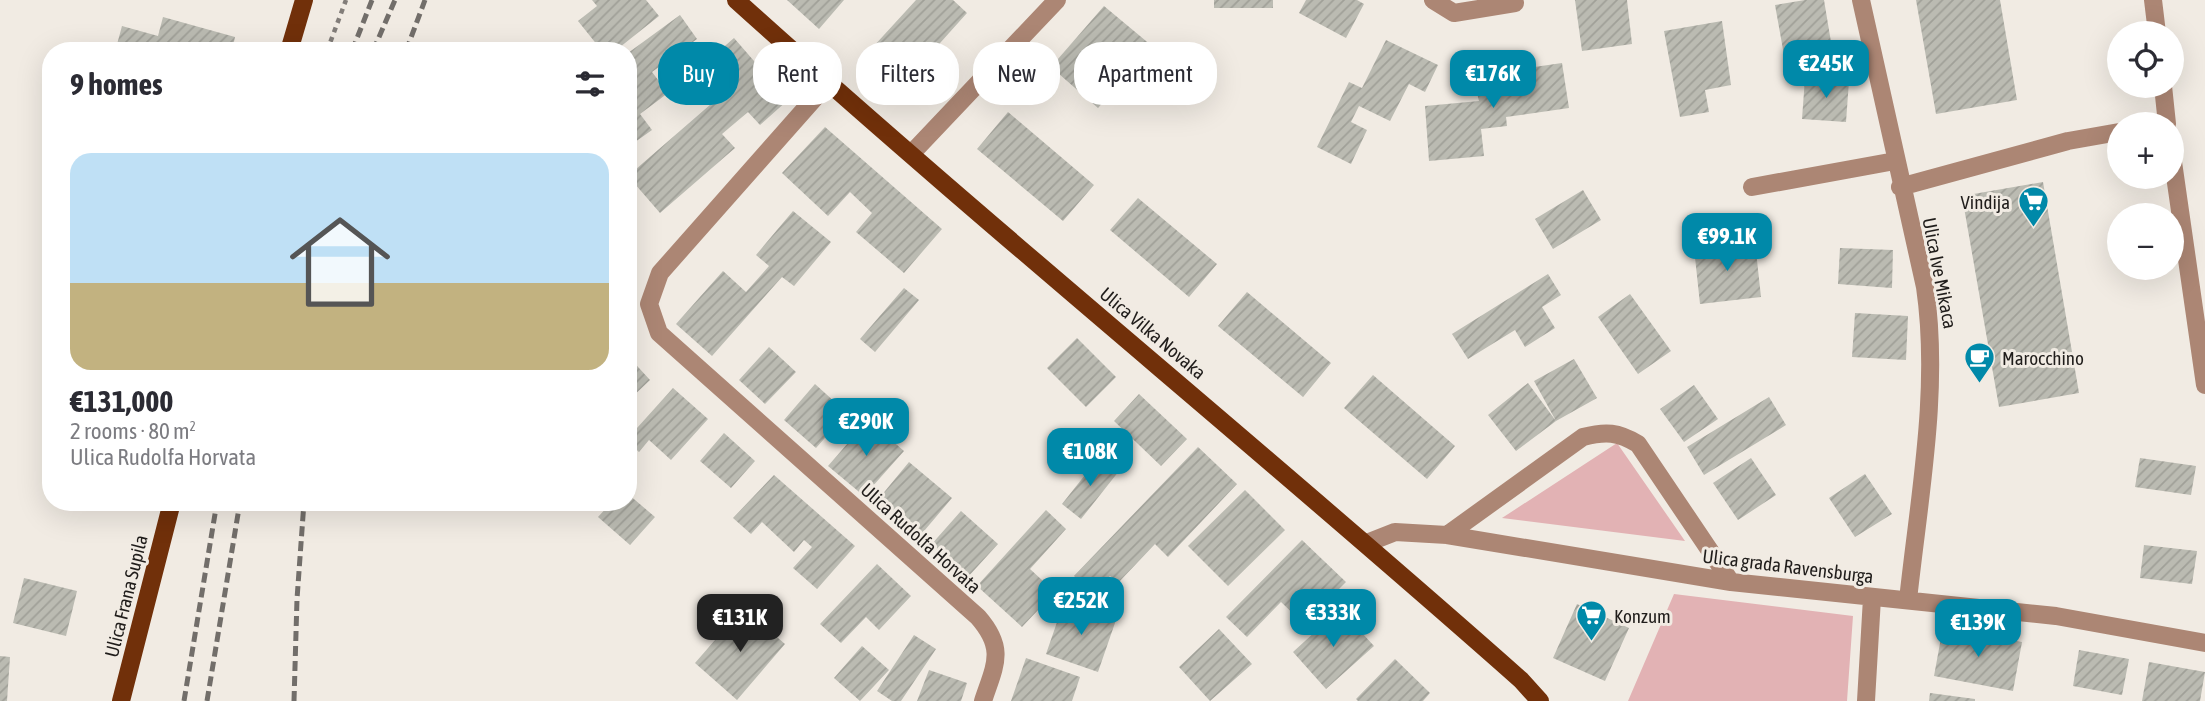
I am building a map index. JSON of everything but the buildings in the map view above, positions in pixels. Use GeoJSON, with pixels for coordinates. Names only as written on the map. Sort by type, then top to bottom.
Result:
{"type":"FeatureCollection","features":[{"type":"Feature","properties":{"kind":"main road"},"geometry":{"type":"LineString","coordinates":[[292,42],[304,0]]}},
{"type":"Feature","properties":{"kind":"main road","name":"Ulica Vilka Novaka"},"geometry":{"type":"LineString","coordinates":[[736,0],[783,42]]}},
{"type":"Feature","properties":{"kind":"main road","name":"Ulica Vilka Novaka"},"geometry":{"type":"LineString","coordinates":[[842,95],[1367,542],[1521,680],[1540,701]]}},
{"type":"Feature","properties":{"kind":"main road","name":"Ulica Frana Supila"},"geometry":{"type":"LineString","coordinates":[[121,701],[170,511]]}},
{"type":"Feature","properties":{"kind":"street"},"geometry":{"type":"LineString","coordinates":[[911,153],[1057,0]]}},
{"type":"Feature","properties":{"kind":"street"},"geometry":{"type":"LineString","coordinates":[[1433,0],[1454,13],[1515,4]]}},
{"type":"Feature","properties":{"kind":"street","name":"Ulica Ive Mikaca"},"geometry":{"type":"LineString","coordinates":[[1861,0],[1900,187],[1925,287],[1931,330],[1932,373],[1908,600]]}},
{"type":"Feature","properties":{"kind":"street"},"geometry":{"type":"LineString","coordinates":[[2153,0],[2156,21]]}},
{"type":"Feature","properties":{"kind":"street","name":"Ulica Rudolfa Horvata"},"geometry":{"type":"LineString","coordinates":[[809,105],[660,273],[649,304],[659,333],[978,617],[992,634],[998,657],[983,701]]}},
{"type":"Feature","properties":{"kind":"street"},"geometry":{"type":"LineString","coordinates":[[1900,187],[2068,141],[2107,134]]}},
{"type":"Feature","properties":{"kind":"street"},"geometry":{"type":"LineString","coordinates":[[1752,187],[1895,161]]}},
{"type":"Feature","properties":{"kind":"street"},"geometry":{"type":"LineString","coordinates":[[2177,189],[2205,385]]}},
{"type":"Feature","properties":{"kind":"street"},"geometry":{"type":"LineString","coordinates":[[1447,535],[1584,437],[1602,432],[1620,433],[1638,444],[1731,582]]}},
{"type":"Feature","properties":{"kind":"street","name":"Ulica grada Ravensburga"},"geometry":{"type":"LineString","coordinates":[[1367,542],[1395,532],[1447,535],[1731,582],[2056,616],[2205,643]]}},
{"type":"Feature","properties":{"kind":"street"},"geometry":{"type":"LineString","coordinates":[[1866,701],[1872,598]]}},
{"type":"Feature","properties":{"kind":"path"},"geometry":{"type":"LineString","coordinates":[[330,42],[346,0]]}},
{"type":"Feature","properties":{"kind":"shaded area"},"geometry":{"type":"Polygon","coordinates":[[[1617,443],[1685,541],[1502,518],[1617,443]]]}},
{"type":"Feature","properties":{"kind":"shaded area"},"geometry":{"type":"Polygon","coordinates":[[[1674,594],[1853,616],[1847,701],[1628,701],[1674,594]]]}},
{"type":"Feature","properties":{"kind":"railway"},"geometry":{"type":"LineString","coordinates":[[356,42],[372,0]]}},
{"type":"Feature","properties":{"kind":"railway"},"geometry":{"type":"LineString","coordinates":[[377,42],[395,0]]}},
{"type":"Feature","properties":{"kind":"railway"},"geometry":{"type":"LineString","coordinates":[[409,42],[425,0]]}},
{"type":"Feature","properties":{"kind":"railway"},"geometry":{"type":"LineString","coordinates":[[184,701],[216,511]]}},
{"type":"Feature","properties":{"kind":"railway"},"geometry":{"type":"LineString","coordinates":[[207,701],[239,511]]}},
{"type":"Feature","properties":{"kind":"railway"},"geometry":{"type":"LineString","coordinates":[[294,701],[303,511]]}},
{"type":"Feature","properties":{"kind":"place","name":"Vindija"},"geometry":{"type":"Point","coordinates":[2033,229]}},
{"type":"Feature","properties":{"kind":"place","name":"Marocchino"},"geometry":{"type":"Point","coordinates":[1979,385]}},
{"type":"Feature","properties":{"kind":"place","name":"Konzum"},"geometry":{"type":"Point","coordinates":[1591,643]}}]}
